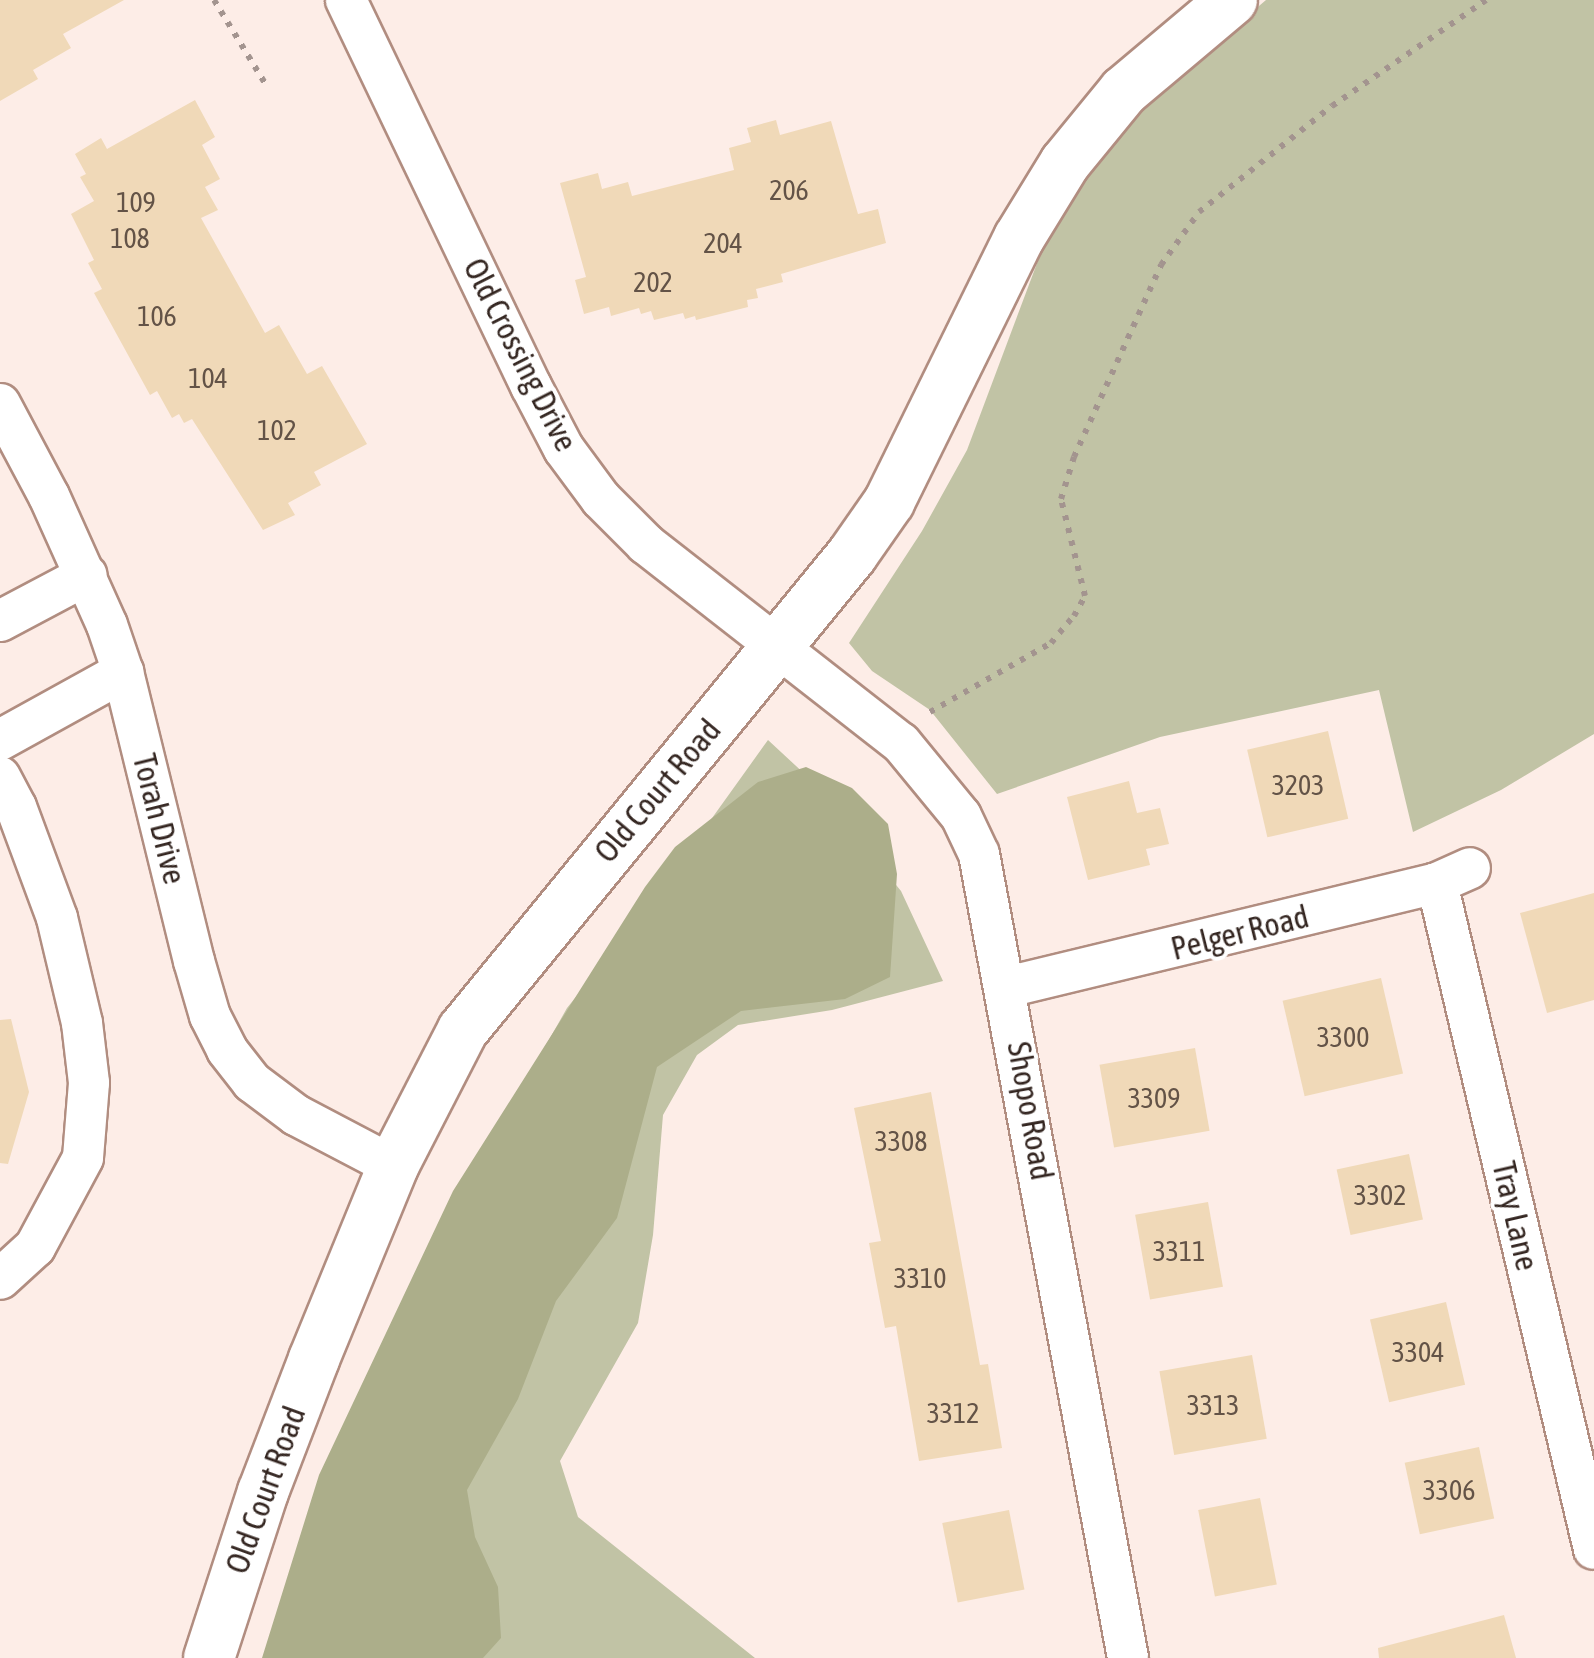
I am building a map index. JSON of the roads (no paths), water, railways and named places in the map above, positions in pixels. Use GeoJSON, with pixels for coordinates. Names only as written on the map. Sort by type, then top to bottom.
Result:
{"type":"FeatureCollection","features":[{"type":"Feature","properties":{"kind":"main road","name":"Old Court Road"},"geometry":{"type":"LineString","coordinates":[[209,1658],[270,1476],[393,1166],[463,1030],[890,502],[1018,238],[1064,163],[1124,91],[1232,0]]}},
{"type":"Feature","properties":{"kind":"street","name":"Old Crossing Drive"},"geometry":{"type":"LineString","coordinates":[[346,0],[564,449],[600,498],[646,544],[778,644]]}},
{"type":"Feature","properties":{"kind":"street","name":"Torah Drive"},"geometry":{"type":"LineString","coordinates":[[0,404],[87,575],[123,672],[194,962],[210,1016],[227,1050],[252,1082],[296,1116],[393,1166]]}},
{"type":"Feature","properties":{"kind":"street"},"geometry":{"type":"LineString","coordinates":[[0,621],[87,575]]}},
{"type":"Feature","properties":{"kind":"street","name":"Shopo Road"},"geometry":{"type":"LineString","coordinates":[[778,644],[901,743],[961,816],[984,873],[1128,1658]]}},
{"type":"Feature","properties":{"kind":"street"},"geometry":{"type":"LineString","coordinates":[[0,740],[123,672]]}},
{"type":"Feature","properties":{"kind":"street"},"geometry":{"type":"LineString","coordinates":[[0,778],[16,807],[56,918],[82,1023],[89,1083],[82,1158],[35,1247],[0,1278]]}},
{"type":"Feature","properties":{"kind":"street","name":"Pelger Road"},"geometry":{"type":"LineString","coordinates":[[1007,988],[1454,876]]}},
{"type":"Feature","properties":{"kind":"street","name":"Tray Lane"},"geometry":{"type":"LineString","coordinates":[[1454,876],[1594,1549]]}}]}
